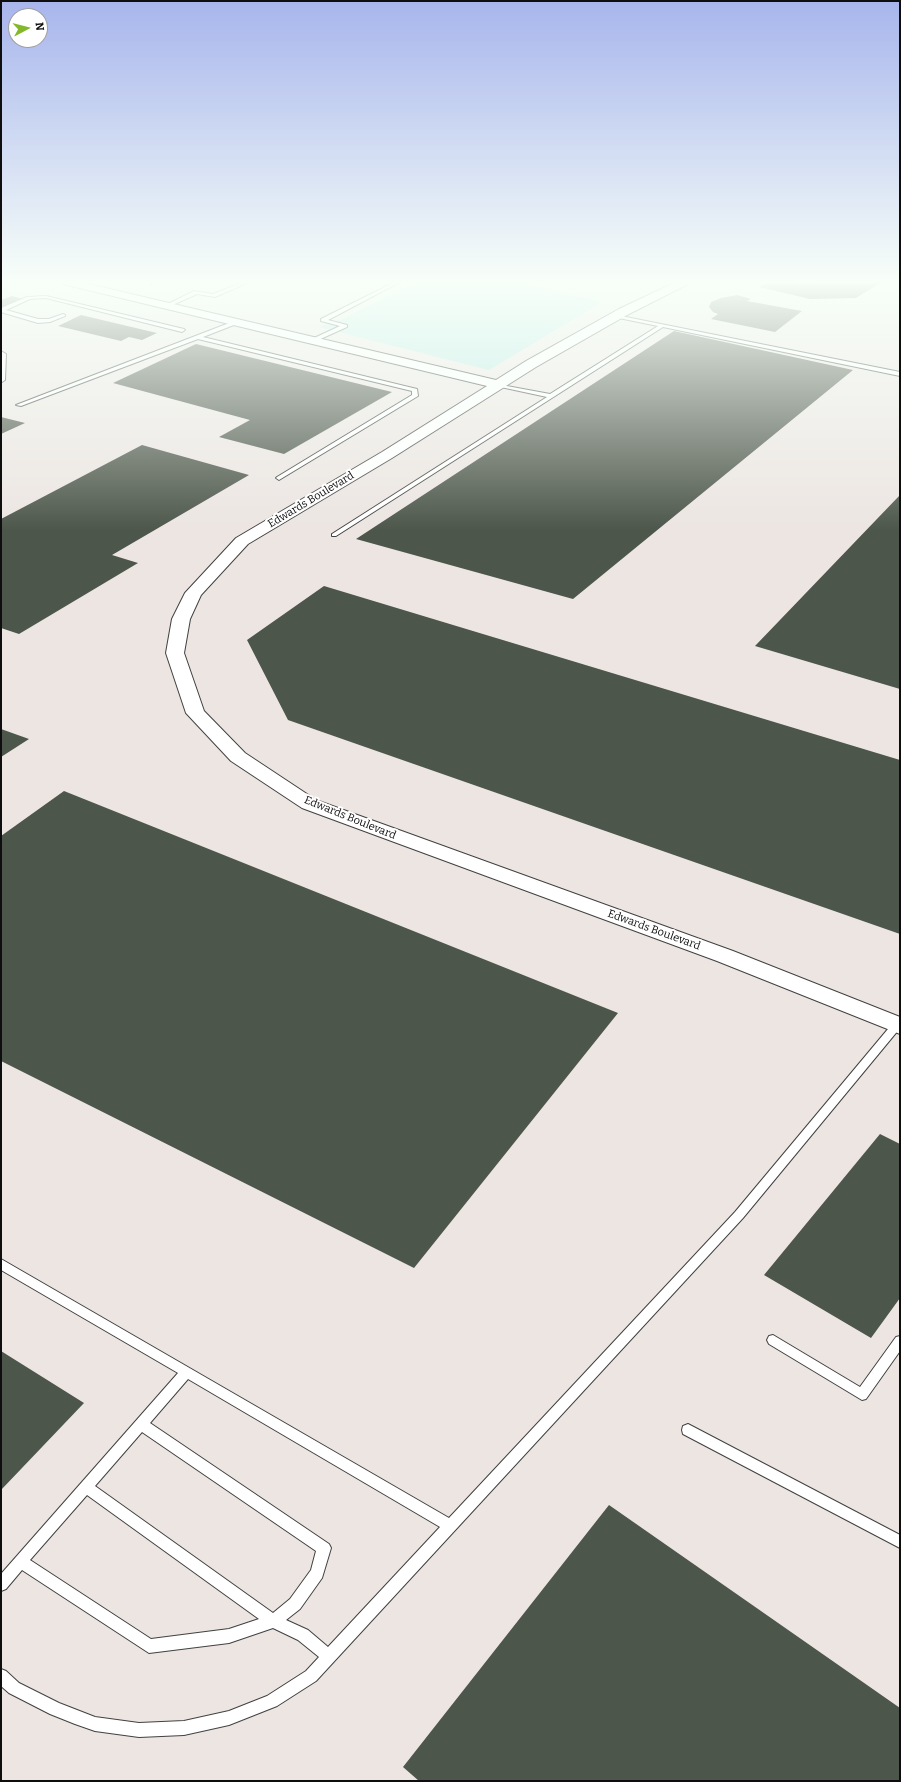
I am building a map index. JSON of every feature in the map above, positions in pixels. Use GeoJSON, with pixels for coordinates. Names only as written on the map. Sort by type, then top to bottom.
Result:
{"type":"FeatureCollection","features":[{"type":"Feature","properties":{"kind":"street"},"geometry":{"type":"LineString","coordinates":[[417,365],[498,385]]}},
{"type":"Feature","properties":{"kind":"street","name":"Edwards Boulevard"},"geometry":{"type":"LineString","coordinates":[[529,365],[386,455],[242,541],[193,593],[181,619],[175,653],[195,713],[238,758],[309,804],[726,956],[899,1026]]}},
{"type":"Feature","properties":{"kind":"lane"},"geometry":{"type":"LineString","coordinates":[[2,380],[3,365]]}},
{"type":"Feature","properties":{"kind":"lane"},"geometry":{"type":"LineString","coordinates":[[19,405],[124,365]]}},
{"type":"Feature","properties":{"kind":"lane"},"geometry":{"type":"LineString","coordinates":[[279,478],[415,396],[415,390],[313,365]]}},
{"type":"Feature","properties":{"kind":"lane"},"geometry":{"type":"LineString","coordinates":[[334,535],[599,365]]}},
{"type":"Feature","properties":{"kind":"lane"},"geometry":{"type":"LineString","coordinates":[[857,365],[900,374]]}},
{"type":"Feature","properties":{"kind":"lane"},"geometry":{"type":"LineString","coordinates":[[498,385],[550,396]]}},
{"type":"Feature","properties":{"kind":"lane"},"geometry":{"type":"LineString","coordinates":[[1,1676],[14,1688],[55,1709],[75,1717],[116,1728],[161,1730],[207,1724],[251,1710],[292,1689],[311,1676],[738,1215],[899,1026]]}},
{"type":"Feature","properties":{"kind":"lane"},"geometry":{"type":"LineString","coordinates":[[1,1264],[451,1526]]}},
{"type":"Feature","properties":{"kind":"lane"},"geometry":{"type":"LineString","coordinates":[[773,1340],[862,1395],[900,1341]]}},
{"type":"Feature","properties":{"kind":"lane"},"geometry":{"type":"LineString","coordinates":[[1,1584],[187,1372]]}},
{"type":"Feature","properties":{"kind":"lane"},"geometry":{"type":"LineString","coordinates":[[21,1562],[149,1646],[230,1636],[272,1621],[295,1604],[317,1573],[324,1548],[141,1424]]}},
{"type":"Feature","properties":{"kind":"lane"},"geometry":{"type":"LineString","coordinates":[[688,1430],[900,1542]]}},
{"type":"Feature","properties":{"kind":"lane"},"geometry":{"type":"LineString","coordinates":[[86,1487],[272,1621],[303,1635],[329,1657]]}},
{"type":"Feature","properties":{"kind":"shaded area"},"geometry":{"type":"Polygon","coordinates":[[[1,365],[900,365],[900,1781],[1,1781],[1,365]]]}},
{"type":"Feature","properties":{"kind":"shaded area"},"geometry":{"type":"Polygon","coordinates":[[[470,365],[497,365],[489,370],[470,365]]]}},
{"type":"Feature","properties":{"kind":"building"},"geometry":{"type":"Polygon","coordinates":[[[151,365],[282,365],[392,392],[284,454],[219,437],[250,420],[113,383],[151,365]]]}},
{"type":"Feature","properties":{"kind":"building"},"geometry":{"type":"Polygon","coordinates":[[[622,365],[831,365],[853,370],[573,599],[356,539],[622,365]]]}},
{"type":"Feature","properties":{"kind":"building"},"geometry":{"type":"Polygon","coordinates":[[[1,417],[25,423],[1,434],[1,417]]]}},
{"type":"Feature","properties":{"kind":"building"},"geometry":{"type":"Polygon","coordinates":[[[142,445],[249,475],[112,555],[138,563],[19,634],[1,628],[1,519],[142,445]]]}},
{"type":"Feature","properties":{"kind":"building"},"geometry":{"type":"Polygon","coordinates":[[[900,495],[900,689],[755,646],[900,495]]]}},
{"type":"Feature","properties":{"kind":"building"},"geometry":{"type":"Polygon","coordinates":[[[324,586],[900,760],[900,934],[288,720],[247,640],[324,586]]]}},
{"type":"Feature","properties":{"kind":"building"},"geometry":{"type":"Polygon","coordinates":[[[1,729],[29,739],[1,757],[1,729]]]}},
{"type":"Feature","properties":{"kind":"building"},"geometry":{"type":"Polygon","coordinates":[[[64,791],[618,1013],[414,1268],[1,1061],[1,836],[64,791]]]}},
{"type":"Feature","properties":{"kind":"building"},"geometry":{"type":"Polygon","coordinates":[[[880,1134],[900,1144],[900,1298],[871,1338],[764,1275],[880,1134]]]}},
{"type":"Feature","properties":{"kind":"building"},"geometry":{"type":"Polygon","coordinates":[[[1,1351],[84,1403],[1,1490],[1,1351]]]}},
{"type":"Feature","properties":{"kind":"building"},"geometry":{"type":"Polygon","coordinates":[[[609,1505],[900,1708],[900,1781],[419,1781],[403,1767],[609,1505]]]}}]}
